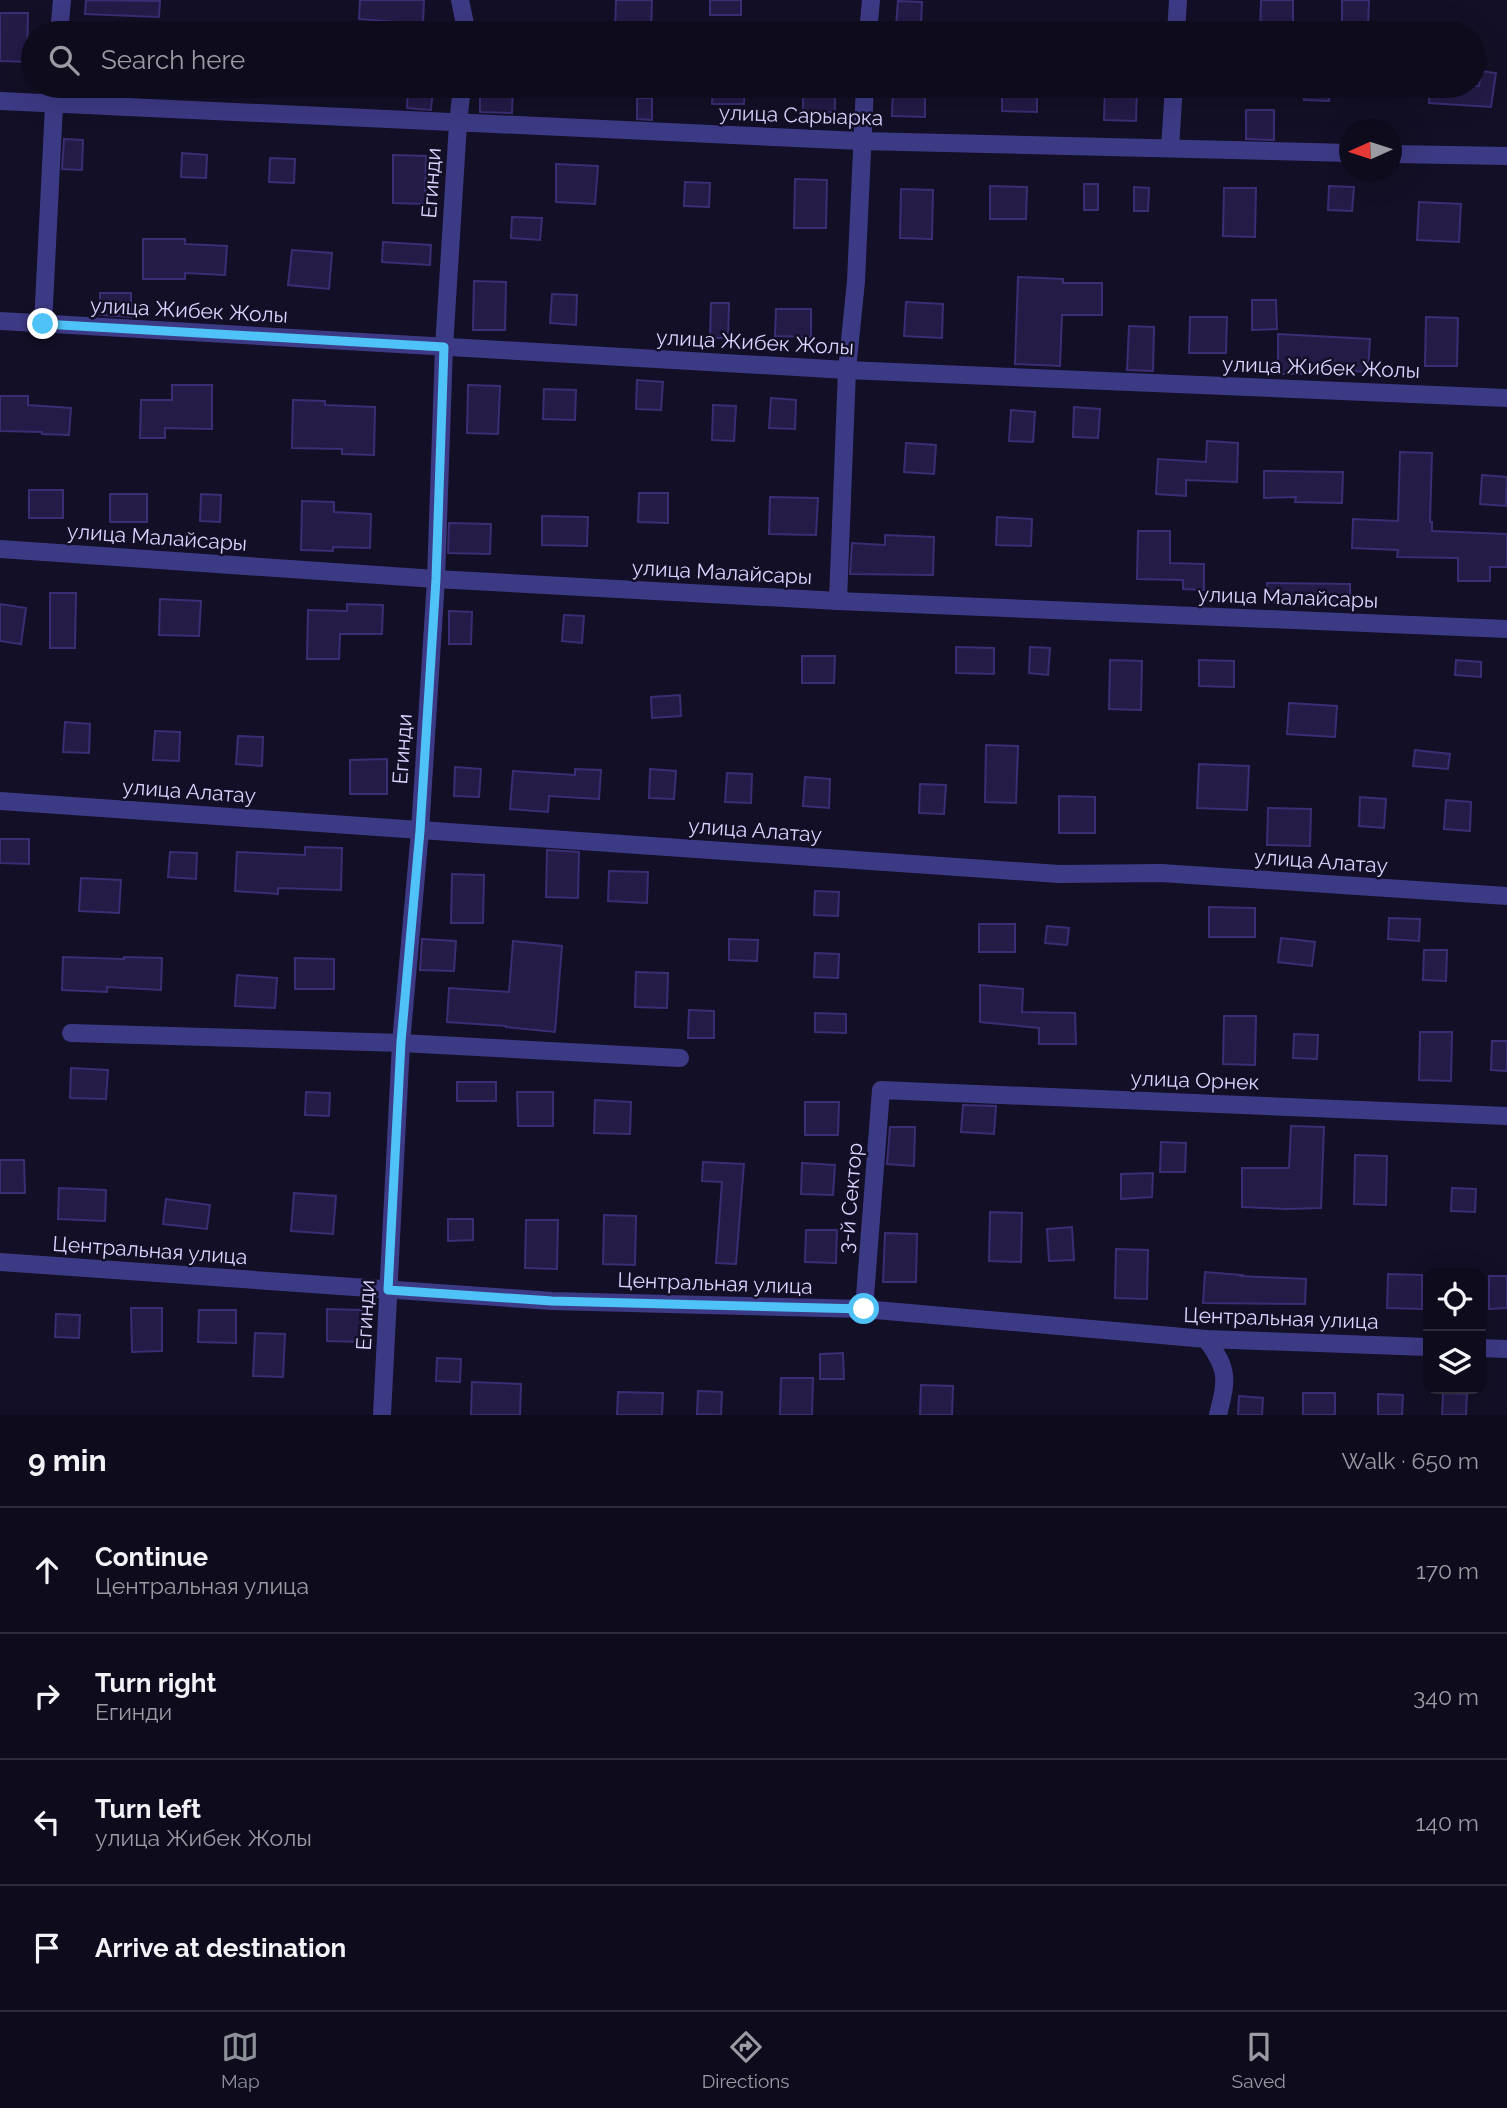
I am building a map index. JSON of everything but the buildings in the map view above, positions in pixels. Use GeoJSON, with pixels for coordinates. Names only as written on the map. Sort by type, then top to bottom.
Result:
{"type":"FeatureCollection","features":[{"type":"Feature","properties":{"kind":"street"},"geometry":{"type":"LineString","coordinates":[[60,21],[62,0]]}},
{"type":"Feature","properties":{"kind":"street"},"geometry":{"type":"LineString","coordinates":[[460,0],[465,21]]}},
{"type":"Feature","properties":{"kind":"street"},"geometry":{"type":"LineString","coordinates":[[869,21],[871,0]]}},
{"type":"Feature","properties":{"kind":"street"},"geometry":{"type":"LineString","coordinates":[[1177,21],[1178,0]]}},
{"type":"Feature","properties":{"kind":"street","name":"улица Сарыарка"},"geometry":{"type":"LineString","coordinates":[[0,102],[27,98]]}},
{"type":"Feature","properties":{"kind":"street"},"geometry":{"type":"LineString","coordinates":[[43,324],[54,98]]}},
{"type":"Feature","properties":{"kind":"street","name":"улица Сарыарка"},"geometry":{"type":"LineString","coordinates":[[108,98],[457,124],[861,141],[1339,153]]}},
{"type":"Feature","properties":{"kind":"street","name":"Егинди"},"geometry":{"type":"LineString","coordinates":[[382,1415],[401,1042],[420,831],[436,579],[444,347],[460,98]]}},
{"type":"Feature","properties":{"kind":"street"},"geometry":{"type":"LineString","coordinates":[[838,601],[847,370],[856,281],[863,98]]}},
{"type":"Feature","properties":{"kind":"street"},"geometry":{"type":"LineString","coordinates":[[1170,148],[1173,98]]}},
{"type":"Feature","properties":{"kind":"street"},"geometry":{"type":"LineString","coordinates":[[1402,154],[1507,156]]}},
{"type":"Feature","properties":{"kind":"street","name":"улица Жибек Жолы"},"geometry":{"type":"LineString","coordinates":[[0,321],[847,370],[1507,398]]}},
{"type":"Feature","properties":{"kind":"street","name":"улица Малайсары"},"geometry":{"type":"LineString","coordinates":[[0,549],[436,579],[838,601],[1507,629]]}},
{"type":"Feature","properties":{"kind":"street","name":"улица Алатау"},"geometry":{"type":"LineString","coordinates":[[0,801],[1059,874],[1161,873],[1507,897]]}},
{"type":"Feature","properties":{"kind":"street"},"geometry":{"type":"LineString","coordinates":[[71,1033],[401,1042],[680,1058]]}},
{"type":"Feature","properties":{"kind":"street","name":"улица Орнек"},"geometry":{"type":"LineString","coordinates":[[881,1090],[1507,1116]]}},
{"type":"Feature","properties":{"kind":"street","name":"3-й Сектор"},"geometry":{"type":"LineString","coordinates":[[864,1309],[881,1090]]}},
{"type":"Feature","properties":{"kind":"street","name":"Центральная улица"},"geometry":{"type":"LineString","coordinates":[[0,1262],[552,1301],[864,1309],[1206,1339],[1423,1347]]}},
{"type":"Feature","properties":{"kind":"street"},"geometry":{"type":"LineString","coordinates":[[1206,1339],[1220,1358],[1224,1374],[1224,1391],[1218,1415]]}},
{"type":"Feature","properties":{"kind":"street"},"geometry":{"type":"LineString","coordinates":[[1486,1348],[1507,1349]]}},
{"type":"Feature","properties":{"kind":"route"},"geometry":{"type":"LineString","coordinates":[[43,324],[444,347],[436,579],[420,831],[401,1042],[388,1290],[552,1301],[864,1309]]}}]}
